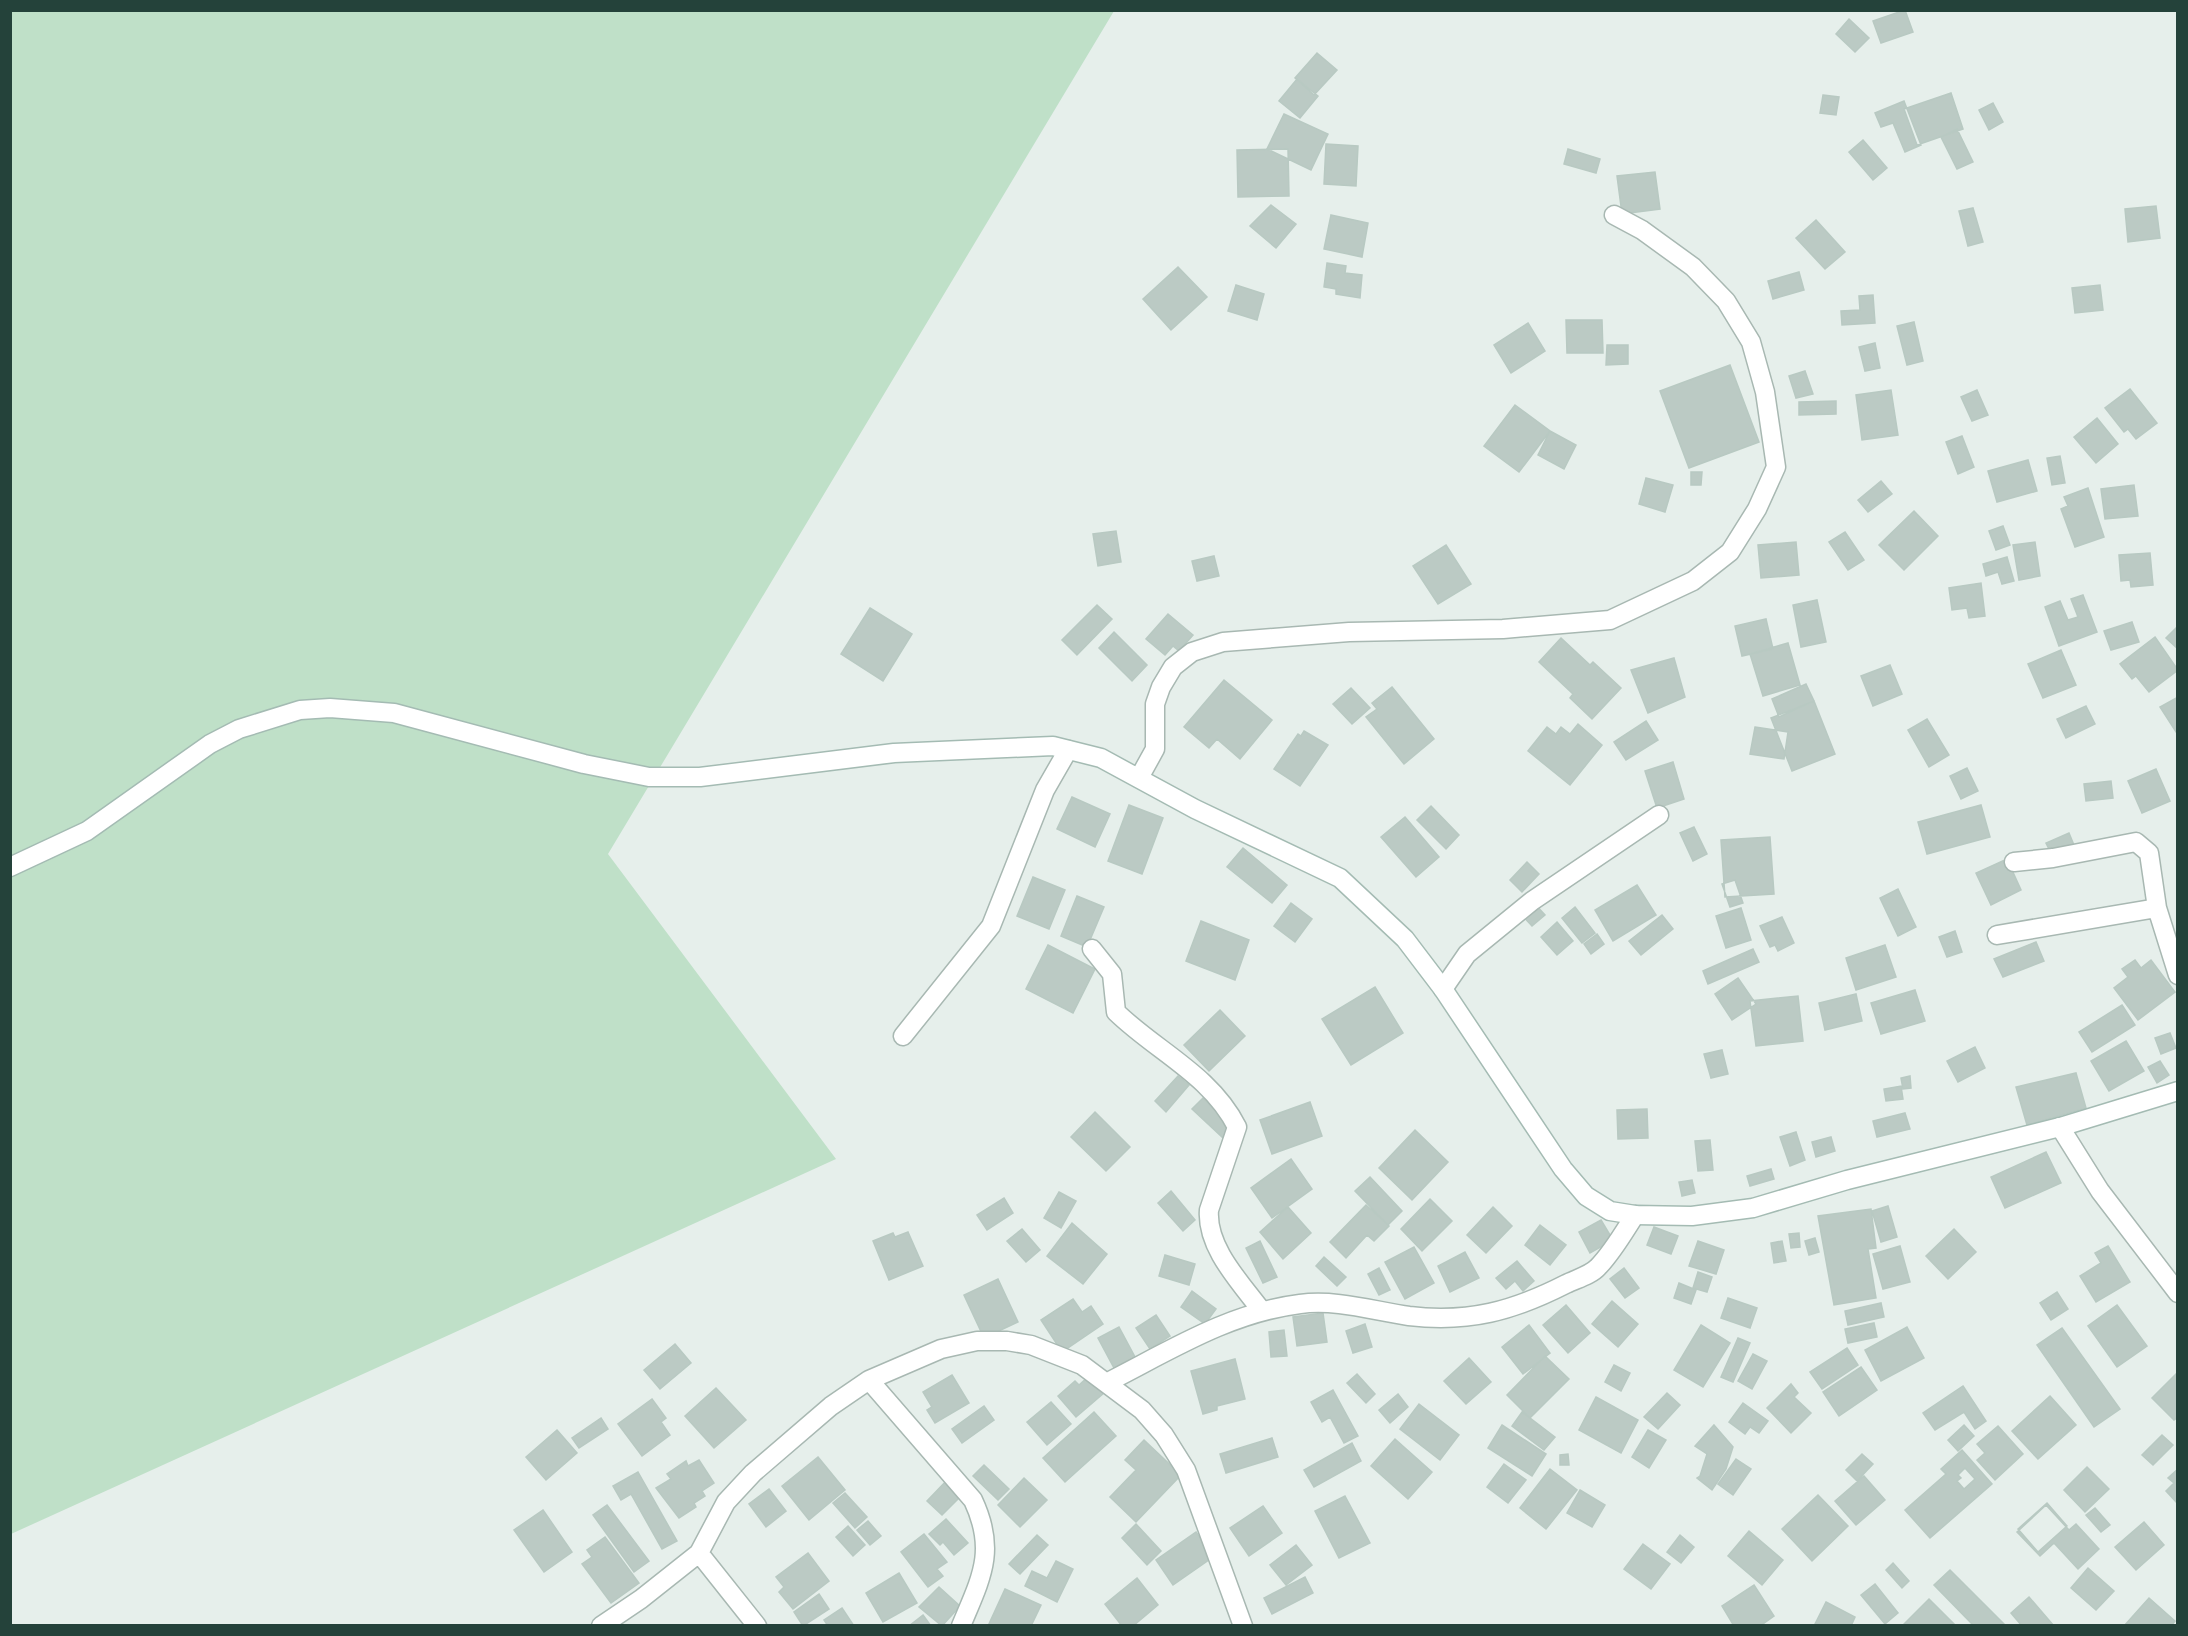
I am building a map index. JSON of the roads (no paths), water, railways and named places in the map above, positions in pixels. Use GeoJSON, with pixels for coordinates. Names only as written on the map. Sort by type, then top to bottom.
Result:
{"type":"FeatureCollection","features":[{"type":"Feature","properties":{"kind":"street"},"geometry":{"type":"LineString","coordinates":[[1139,778],[1155,749],[1155,704],[1161,687],[1173,667],[1191,652],[1223,642],[1349,632],[1503,629],[1610,620],[1694,581],[1730,552],[1757,509],[1776,467],[1766,392],[1750,342],[1726,301],[1693,267],[1642,230],[1614,215]]}},
{"type":"Feature","properties":{"kind":"street"},"geometry":{"type":"LineString","coordinates":[[10,867],[87,831],[210,744],[239,729],[300,710],[330,708],[394,713],[584,765],[649,777],[700,777],[894,753],[1053,746],[1101,758],[1195,809],[1340,878],[1405,939],[1443,989],[1563,1169],[1586,1196],[1610,1211],[1635,1215],[1692,1216],[1753,1208],[1846,1180],[2060,1127],[2178,1091]]}},
{"type":"Feature","properties":{"kind":"street"},"geometry":{"type":"LineString","coordinates":[[903,1036],[991,926],[1045,790],[1068,750]]}},
{"type":"Feature","properties":{"kind":"street"},"geometry":{"type":"LineString","coordinates":[[1443,989],[1467,954],[1532,901],[1659,815]]}},
{"type":"Feature","properties":{"kind":"street"},"geometry":{"type":"LineString","coordinates":[[2014,862],[2053,858],[2136,842],[2149,853],[2157,908],[2178,975]]}},
{"type":"Feature","properties":{"kind":"street"},"geometry":{"type":"LineString","coordinates":[[1996,935],[2157,908]]}},
{"type":"Feature","properties":{"kind":"street"},"geometry":{"type":"LineString","coordinates":[[1092,949],[1112,974],[1116,1012],[1147,1040],[1212,1089],[1237,1127],[1209,1210],[1208,1224],[1214,1241],[1234,1274],[1261,1310]]}},
{"type":"Feature","properties":{"kind":"street"},"geometry":{"type":"LineString","coordinates":[[2060,1127],[2100,1191],[2178,1293]]}},
{"type":"Feature","properties":{"kind":"street"},"geometry":{"type":"LineString","coordinates":[[1108,1382],[1234,1318],[1261,1310],[1304,1303],[1332,1304],[1411,1316],[1456,1318],[1492,1314],[1527,1304],[1597,1268],[1635,1215]]}},
{"type":"Feature","properties":{"kind":"street"},"geometry":{"type":"LineString","coordinates":[[601,1626],[641,1599],[699,1553],[726,1502],[753,1473],[831,1406],[869,1380],[941,1349],[977,1341],[1007,1341],[1031,1345],[1082,1365],[1108,1382],[1142,1410],[1164,1435],[1186,1470],[1243,1626]]}},
{"type":"Feature","properties":{"kind":"street"},"geometry":{"type":"LineString","coordinates":[[869,1380],[973,1500],[984,1524],[986,1542],[982,1576],[961,1626]]}},
{"type":"Feature","properties":{"kind":"street"},"geometry":{"type":"LineString","coordinates":[[699,1553],[758,1626]]}}]}
